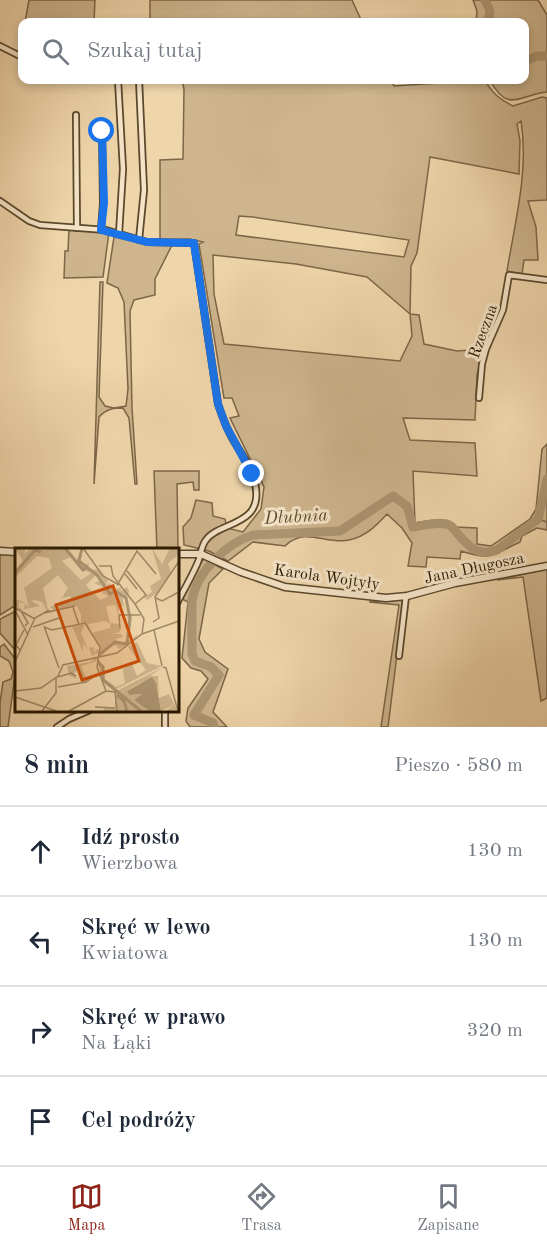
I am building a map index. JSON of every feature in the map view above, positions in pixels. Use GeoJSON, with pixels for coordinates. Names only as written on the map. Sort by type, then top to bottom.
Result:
{"type":"FeatureCollection","features":[{"type":"Feature","properties":{"kind":"street"},"geometry":{"type":"LineString","coordinates":[[0,46],[18,55]]}},
{"type":"Feature","properties":{"kind":"street"},"geometry":{"type":"LineString","coordinates":[[118,84],[123,169],[120,234]]}},
{"type":"Feature","properties":{"kind":"street"},"geometry":{"type":"LineString","coordinates":[[139,84],[144,183],[139,240]]}},
{"type":"Feature","properties":{"kind":"street"},"geometry":{"type":"LineString","coordinates":[[76,115],[77,228]]}},
{"type":"Feature","properties":{"kind":"street"},"geometry":{"type":"LineString","coordinates":[[101,230],[104,203],[102,131]]}},
{"type":"Feature","properties":{"kind":"street"},"geometry":{"type":"LineString","coordinates":[[0,201],[36,224],[101,230],[156,243],[194,243],[218,404],[229,432],[253,477],[256,491],[254,504],[247,515],[237,523],[210,535],[204,542],[204,555],[178,601]]}},
{"type":"Feature","properties":{"kind":"street","name":"Rzeczna"},"geometry":{"type":"LineString","coordinates":[[479,398],[482,364],[503,310],[509,274],[547,280]]}},
{"type":"Feature","properties":{"kind":"street"},"geometry":{"type":"LineString","coordinates":[[0,551],[15,552]]}},
{"type":"Feature","properties":{"kind":"street","name":"Karola Wojtyły"},"geometry":{"type":"LineString","coordinates":[[178,554],[204,555],[264,581],[308,591],[386,598],[406,596]]}},
{"type":"Feature","properties":{"kind":"street","name":"Jana Długosza"},"geometry":{"type":"LineString","coordinates":[[406,596],[455,583],[547,566]]}},
{"type":"Feature","properties":{"kind":"street"},"geometry":{"type":"LineString","coordinates":[[399,656],[406,596]]}},
{"type":"Feature","properties":{"kind":"street"},"geometry":{"type":"LineString","coordinates":[[57,727],[69,719],[87,712]]}},
{"type":"Feature","properties":{"kind":"street"},"geometry":{"type":"LineString","coordinates":[[164,712],[165,727]]}},
{"type":"Feature","properties":{"kind":"shaded area"},"geometry":{"type":"Polygon","coordinates":[[[29,0],[95,0],[94,18],[26,18],[29,0]]]}},
{"type":"Feature","properties":{"kind":"shaded area"},"geometry":{"type":"Polygon","coordinates":[[[150,0],[352,0],[360,18],[150,18],[150,0]]]}},
{"type":"Feature","properties":{"kind":"shaded area"},"geometry":{"type":"Polygon","coordinates":[[[473,0],[538,0],[547,15],[547,92],[509,100],[496,90],[492,84],[529,84],[529,18],[476,18],[477,11],[473,0]]]}},
{"type":"Feature","properties":{"kind":"shaded area"},"geometry":{"type":"Polygon","coordinates":[[[183,84],[393,84],[394,86],[487,84],[496,95],[513,106],[542,97],[547,98],[547,200],[528,201],[536,227],[538,260],[524,260],[522,274],[507,271],[522,177],[521,121],[517,124],[520,141],[519,174],[430,157],[417,253],[411,266],[410,314],[419,315],[424,344],[457,351],[483,349],[477,375],[475,420],[403,418],[410,440],[475,443],[477,476],[413,471],[415,523],[442,520],[455,527],[477,528],[477,544],[491,546],[530,519],[536,509],[542,449],[547,444],[547,530],[537,528],[522,536],[520,542],[492,555],[479,556],[461,551],[460,559],[427,557],[426,567],[408,566],[412,543],[402,528],[387,514],[379,523],[355,539],[340,541],[300,537],[285,546],[253,542],[228,561],[209,551],[184,545],[183,527],[191,518],[196,500],[212,503],[213,516],[225,519],[227,528],[243,532],[261,509],[264,487],[230,418],[239,416],[232,398],[224,398],[199,244],[203,242],[190,239],[160,240],[160,160],[183,159],[183,84]],[[239,216],[236,235],[404,257],[409,240],[239,216]],[[213,255],[214,294],[224,344],[400,361],[412,336],[410,314],[367,277],[296,264],[213,255]]]}},
{"type":"Feature","properties":{"kind":"shaded area"},"geometry":{"type":"Polygon","coordinates":[[[69,229],[109,232],[103,277],[64,278],[69,229]]]}},
{"type":"Feature","properties":{"kind":"shaded area"},"geometry":{"type":"Polygon","coordinates":[[[114,237],[146,244],[172,245],[155,279],[155,295],[134,300],[130,311],[132,408],[137,484],[135,484],[129,418],[123,408],[116,408],[104,412],[99,417],[94,484],[100,282],[103,282],[99,397],[105,406],[114,408],[126,406],[128,389],[124,302],[118,288],[107,283],[114,237]]]}},
{"type":"Feature","properties":{"kind":"shaded area"},"geometry":{"type":"Polygon","coordinates":[[[154,471],[199,471],[199,490],[194,490],[193,482],[177,484],[178,548],[157,548],[154,471]]]}},
{"type":"Feature","properties":{"kind":"shaded area"},"geometry":{"type":"Polygon","coordinates":[[[0,553],[15,554],[15,606],[0,615],[0,553]]]}},
{"type":"Feature","properties":{"kind":"shaded area"},"geometry":{"type":"Polygon","coordinates":[[[204,559],[223,569],[209,583],[199,639],[205,652],[228,669],[213,712],[227,727],[190,727],[186,721],[188,708],[208,679],[201,671],[191,668],[182,658],[188,602],[182,599],[199,564],[204,559]]]}},
{"type":"Feature","properties":{"kind":"shaded area"},"geometry":{"type":"Polygon","coordinates":[[[547,569],[547,698],[541,701],[523,577],[497,580],[547,569]]]}},
{"type":"Feature","properties":{"kind":"shaded area"},"geometry":{"type":"Polygon","coordinates":[[[402,600],[388,727],[381,727],[399,605],[369,602],[402,600]]]}},
{"type":"Feature","properties":{"kind":"shaded area"},"geometry":{"type":"Polygon","coordinates":[[[15,612],[15,650],[0,633],[0,619],[15,612]]]}},
{"type":"Feature","properties":{"kind":"shaded area"},"geometry":{"type":"Polygon","coordinates":[[[4,644],[15,659],[8,727],[0,727],[0,703],[3,682],[11,679],[13,672],[9,661],[0,656],[0,647],[4,644]]]}},
{"type":"Feature","properties":{"kind":"waterway","name":"Dłubnia"},"geometry":{"type":"LineString","coordinates":[[485,0],[490,11],[489,18]]}},
{"type":"Feature","properties":{"kind":"waterway","name":"Dłubnia"},"geometry":{"type":"LineString","coordinates":[[529,60],[537,56],[547,56]]}},
{"type":"Feature","properties":{"kind":"waterway","name":"Dłubnia"},"geometry":{"type":"LineString","coordinates":[[214,727],[213,723],[194,715],[219,675],[211,667],[195,661],[192,654],[192,601],[199,580],[223,552],[253,535],[340,531],[393,496],[407,506],[413,527],[437,523],[447,524],[474,549],[490,552],[497,550],[538,519],[547,479]]}},
{"type":"Feature","properties":{"kind":"waterway"},"geometry":{"type":"LineString","coordinates":[[538,519],[547,522]]}},
{"type":"Feature","properties":{"kind":"route"},"geometry":{"type":"LineString","coordinates":[[102,131],[104,203],[101,230],[147,242],[194,243],[218,404],[226,426],[252,474]]}}]}
